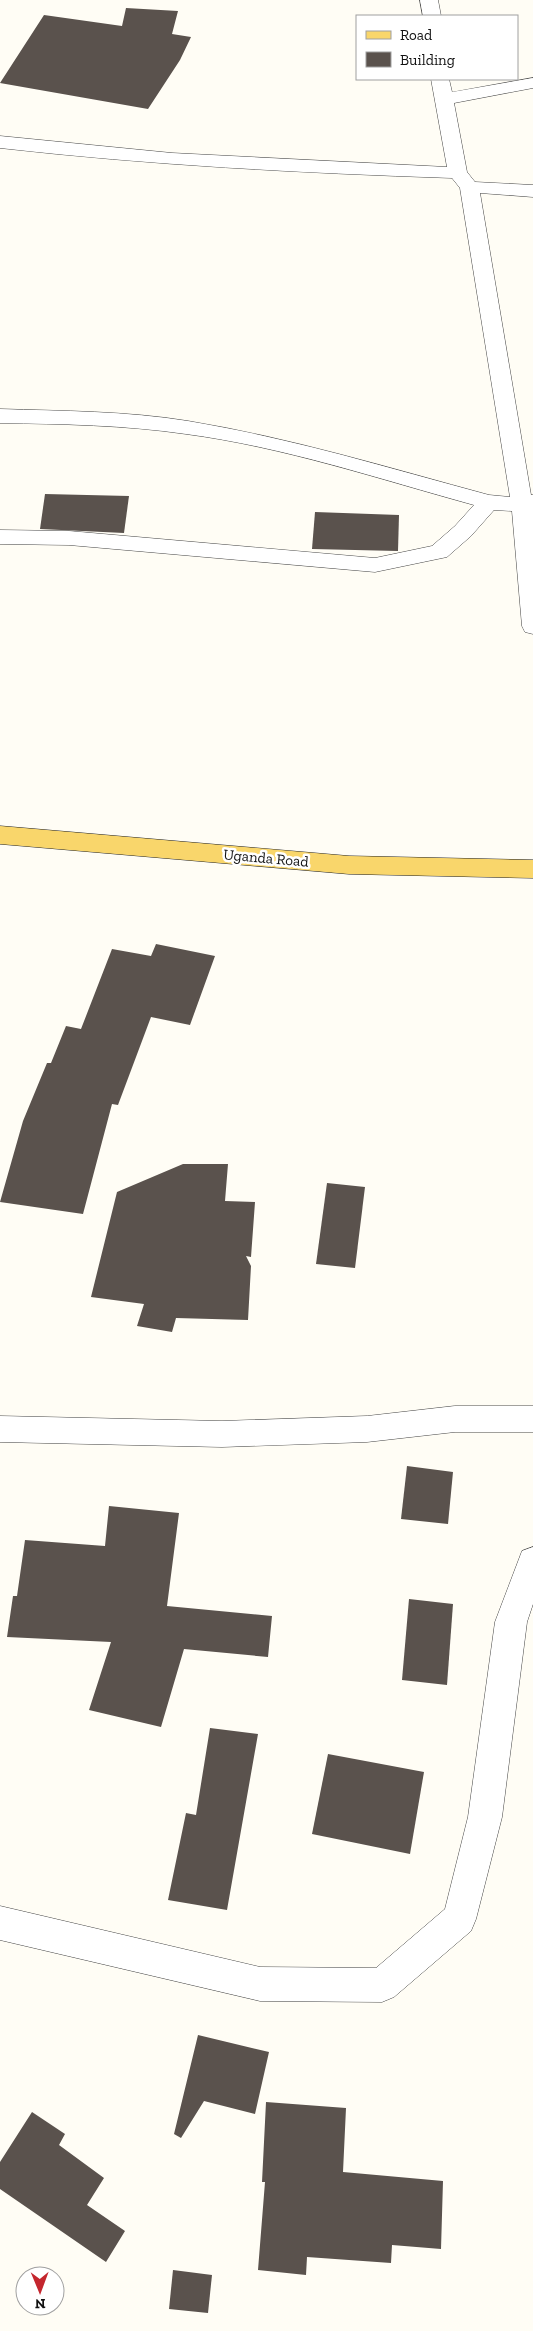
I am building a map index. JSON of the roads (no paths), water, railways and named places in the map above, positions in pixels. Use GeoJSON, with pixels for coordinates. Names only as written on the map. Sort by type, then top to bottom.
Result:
{"type":"FeatureCollection","features":[{"type":"Feature","properties":{"kind":"main road","name":"Uganda Road"},"geometry":{"type":"LineString","coordinates":[[0,835],[349,865],[533,869]]}},
{"type":"Feature","properties":{"kind":"street"},"geometry":{"type":"LineString","coordinates":[[430,0],[432,15]]}},
{"type":"Feature","properties":{"kind":"street"},"geometry":{"type":"LineString","coordinates":[[533,83],[442,89],[463,180],[528,504],[533,626]]}},
{"type":"Feature","properties":{"kind":"street"},"geometry":{"type":"LineString","coordinates":[[0,142],[176,161],[463,180],[533,191]]}},
{"type":"Feature","properties":{"kind":"street"},"geometry":{"type":"LineString","coordinates":[[0,416],[79,418],[186,427],[269,442],[489,502],[528,504]]}},
{"type":"Feature","properties":{"kind":"street"},"geometry":{"type":"LineString","coordinates":[[0,537],[70,538],[375,565],[439,552],[463,531],[489,502]]}},
{"type":"Feature","properties":{"kind":"street"},"geometry":{"type":"LineString","coordinates":[[0,1429],[222,1434],[367,1429],[455,1419],[533,1419]]}},
{"type":"Feature","properties":{"kind":"street"},"geometry":{"type":"LineString","coordinates":[[0,1923],[260,1984],[382,1985],[459,1919],[485,1817],[511,1622],[533,1561]]}}]}
